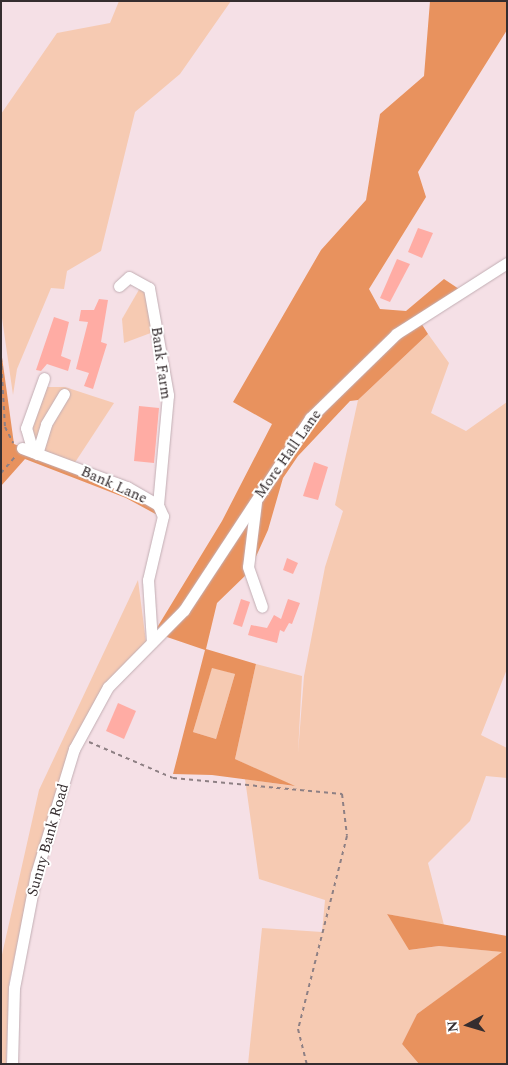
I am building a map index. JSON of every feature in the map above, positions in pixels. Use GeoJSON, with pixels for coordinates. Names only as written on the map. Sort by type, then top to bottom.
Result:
{"type":"FeatureCollection","features":[{"type":"Feature","properties":{"kind":"street","name":"More Hall Lane"},"geometry":{"type":"LineString","coordinates":[[152,642],[184,610],[310,418],[396,334],[507,263]]}},
{"type":"Feature","properties":{"kind":"street","name":"Bank Farm"},"geometry":{"type":"LineString","coordinates":[[119,286],[129,277],[149,288],[163,366],[168,395],[158,505]]}},
{"type":"Feature","properties":{"kind":"street"},"geometry":{"type":"LineString","coordinates":[[31,451],[26,428],[44,378]]}},
{"type":"Feature","properties":{"kind":"street"},"geometry":{"type":"LineString","coordinates":[[31,451],[64,394]]}},
{"type":"Feature","properties":{"kind":"street","name":"Bank Lane"},"geometry":{"type":"LineString","coordinates":[[31,451],[127,487],[158,505],[163,516],[148,580],[152,642]]}},
{"type":"Feature","properties":{"kind":"street"},"geometry":{"type":"LineString","coordinates":[[256,501],[248,567],[262,607]]}},
{"type":"Feature","properties":{"kind":"street","name":"Sunny Bank Road"},"geometry":{"type":"LineString","coordinates":[[12,1064],[14,988],[36,874],[74,749],[108,687],[152,642]]}},
{"type":"Feature","properties":{"kind":"path"},"geometry":{"type":"LineString","coordinates":[[1,342],[1,353]]}},
{"type":"Feature","properties":{"kind":"path"},"geometry":{"type":"LineString","coordinates":[[1,358],[5,427],[9,439],[31,451],[1,473]]}},
{"type":"Feature","properties":{"kind":"path"},"geometry":{"type":"LineString","coordinates":[[80,737],[173,778],[342,794],[347,836],[298,1029],[307,1064]]}},
{"type":"Feature","properties":{"kind":"shaded area"},"geometry":{"type":"Polygon","coordinates":[[[119,1],[231,1],[180,74],[135,112],[101,251],[67,271],[64,289],[51,288],[17,369],[13,395],[1,311],[1,114],[57,33],[110,23],[119,1]]]}},
{"type":"Feature","properties":{"kind":"shaded area"},"geometry":{"type":"Polygon","coordinates":[[[430,1],[507,1],[507,30],[418,172],[426,197],[369,289],[380,309],[406,311],[444,279],[459,289],[307,415],[180,608],[155,631],[222,521],[272,424],[233,402],[321,250],[366,200],[380,114],[424,76],[430,1]]]}},
{"type":"Feature","properties":{"kind":"shaded area"},"geometry":{"type":"Polygon","coordinates":[[[144,281],[156,331],[124,343],[122,319],[144,281]]]}},
{"type":"Feature","properties":{"kind":"shaded area"},"geometry":{"type":"Polygon","coordinates":[[[421,323],[428,334],[358,400],[350,401],[298,456],[283,478],[268,530],[249,572],[217,603],[206,649],[256,664],[235,759],[295,786],[212,775],[173,774],[205,650],[164,636],[313,419],[398,337],[421,323]],[[212,668],[193,732],[216,739],[235,674],[212,668]]]}},
{"type":"Feature","properties":{"kind":"shaded area"},"geometry":{"type":"Polygon","coordinates":[[[428,334],[449,363],[431,413],[466,431],[507,402],[507,669],[481,735],[507,748],[507,778],[486,776],[470,821],[428,863],[444,925],[387,914],[410,950],[439,946],[503,952],[417,1014],[402,1044],[419,1064],[248,1064],[262,928],[322,932],[325,900],[259,879],[245,779],[293,786],[235,759],[256,664],[302,676],[298,753],[304,676],[325,567],[343,511],[335,505],[358,400],[428,334]]]}},
{"type":"Feature","properties":{"kind":"shaded area"},"geometry":{"type":"Polygon","coordinates":[[[1,350],[14,444],[126,489],[155,506],[161,517],[126,498],[25,459],[1,486],[1,350]]]}},
{"type":"Feature","properties":{"kind":"shaded area"},"geometry":{"type":"Polygon","coordinates":[[[44,387],[65,387],[114,403],[74,464],[23,445],[44,387]]]}},
{"type":"Feature","properties":{"kind":"shaded area"},"geometry":{"type":"Polygon","coordinates":[[[138,580],[146,642],[104,686],[32,872],[9,984],[6,1064],[1,1064],[1,959],[39,790],[138,580]]]}},
{"type":"Feature","properties":{"kind":"shaded area"},"geometry":{"type":"Polygon","coordinates":[[[212,667],[235,674],[216,739],[193,732],[212,667]]]}},
{"type":"Feature","properties":{"kind":"shaded area"},"geometry":{"type":"Polygon","coordinates":[[[387,914],[507,936],[507,1064],[419,1064],[402,1044],[417,1014],[502,952],[439,946],[409,950],[387,914]]]}},
{"type":"Feature","properties":{"kind":"building"},"geometry":{"type":"Polygon","coordinates":[[[418,228],[433,233],[422,258],[408,252],[418,228]]]}},
{"type":"Feature","properties":{"kind":"building"},"geometry":{"type":"Polygon","coordinates":[[[397,259],[410,264],[390,302],[380,298],[397,259]]]}},
{"type":"Feature","properties":{"kind":"building"},"geometry":{"type":"Polygon","coordinates":[[[99,299],[108,300],[101,342],[107,344],[93,389],[84,386],[89,373],[76,369],[88,322],[79,321],[81,310],[94,310],[99,299]]]}},
{"type":"Feature","properties":{"kind":"building"},"geometry":{"type":"Polygon","coordinates":[[[54,317],[69,322],[61,356],[71,360],[68,371],[47,364],[41,371],[36,370],[54,317]]]}},
{"type":"Feature","properties":{"kind":"building"},"geometry":{"type":"Polygon","coordinates":[[[139,406],[159,408],[154,463],[134,461],[139,406]]]}},
{"type":"Feature","properties":{"kind":"building"},"geometry":{"type":"Polygon","coordinates":[[[314,462],[328,467],[318,500],[303,496],[314,462]]]}},
{"type":"Feature","properties":{"kind":"building"},"geometry":{"type":"Polygon","coordinates":[[[287,558],[298,563],[293,574],[283,570],[287,558]]]}},
{"type":"Feature","properties":{"kind":"building"},"geometry":{"type":"Polygon","coordinates":[[[241,599],[250,602],[242,627],[233,624],[241,599]]]}},
{"type":"Feature","properties":{"kind":"building"},"geometry":{"type":"Polygon","coordinates":[[[288,599],[300,603],[292,624],[289,623],[284,632],[280,630],[277,643],[248,635],[251,625],[267,628],[274,615],[281,619],[288,599]]]}},
{"type":"Feature","properties":{"kind":"building"},"geometry":{"type":"Polygon","coordinates":[[[118,703],[136,711],[124,739],[106,731],[118,703]]]}}]}
